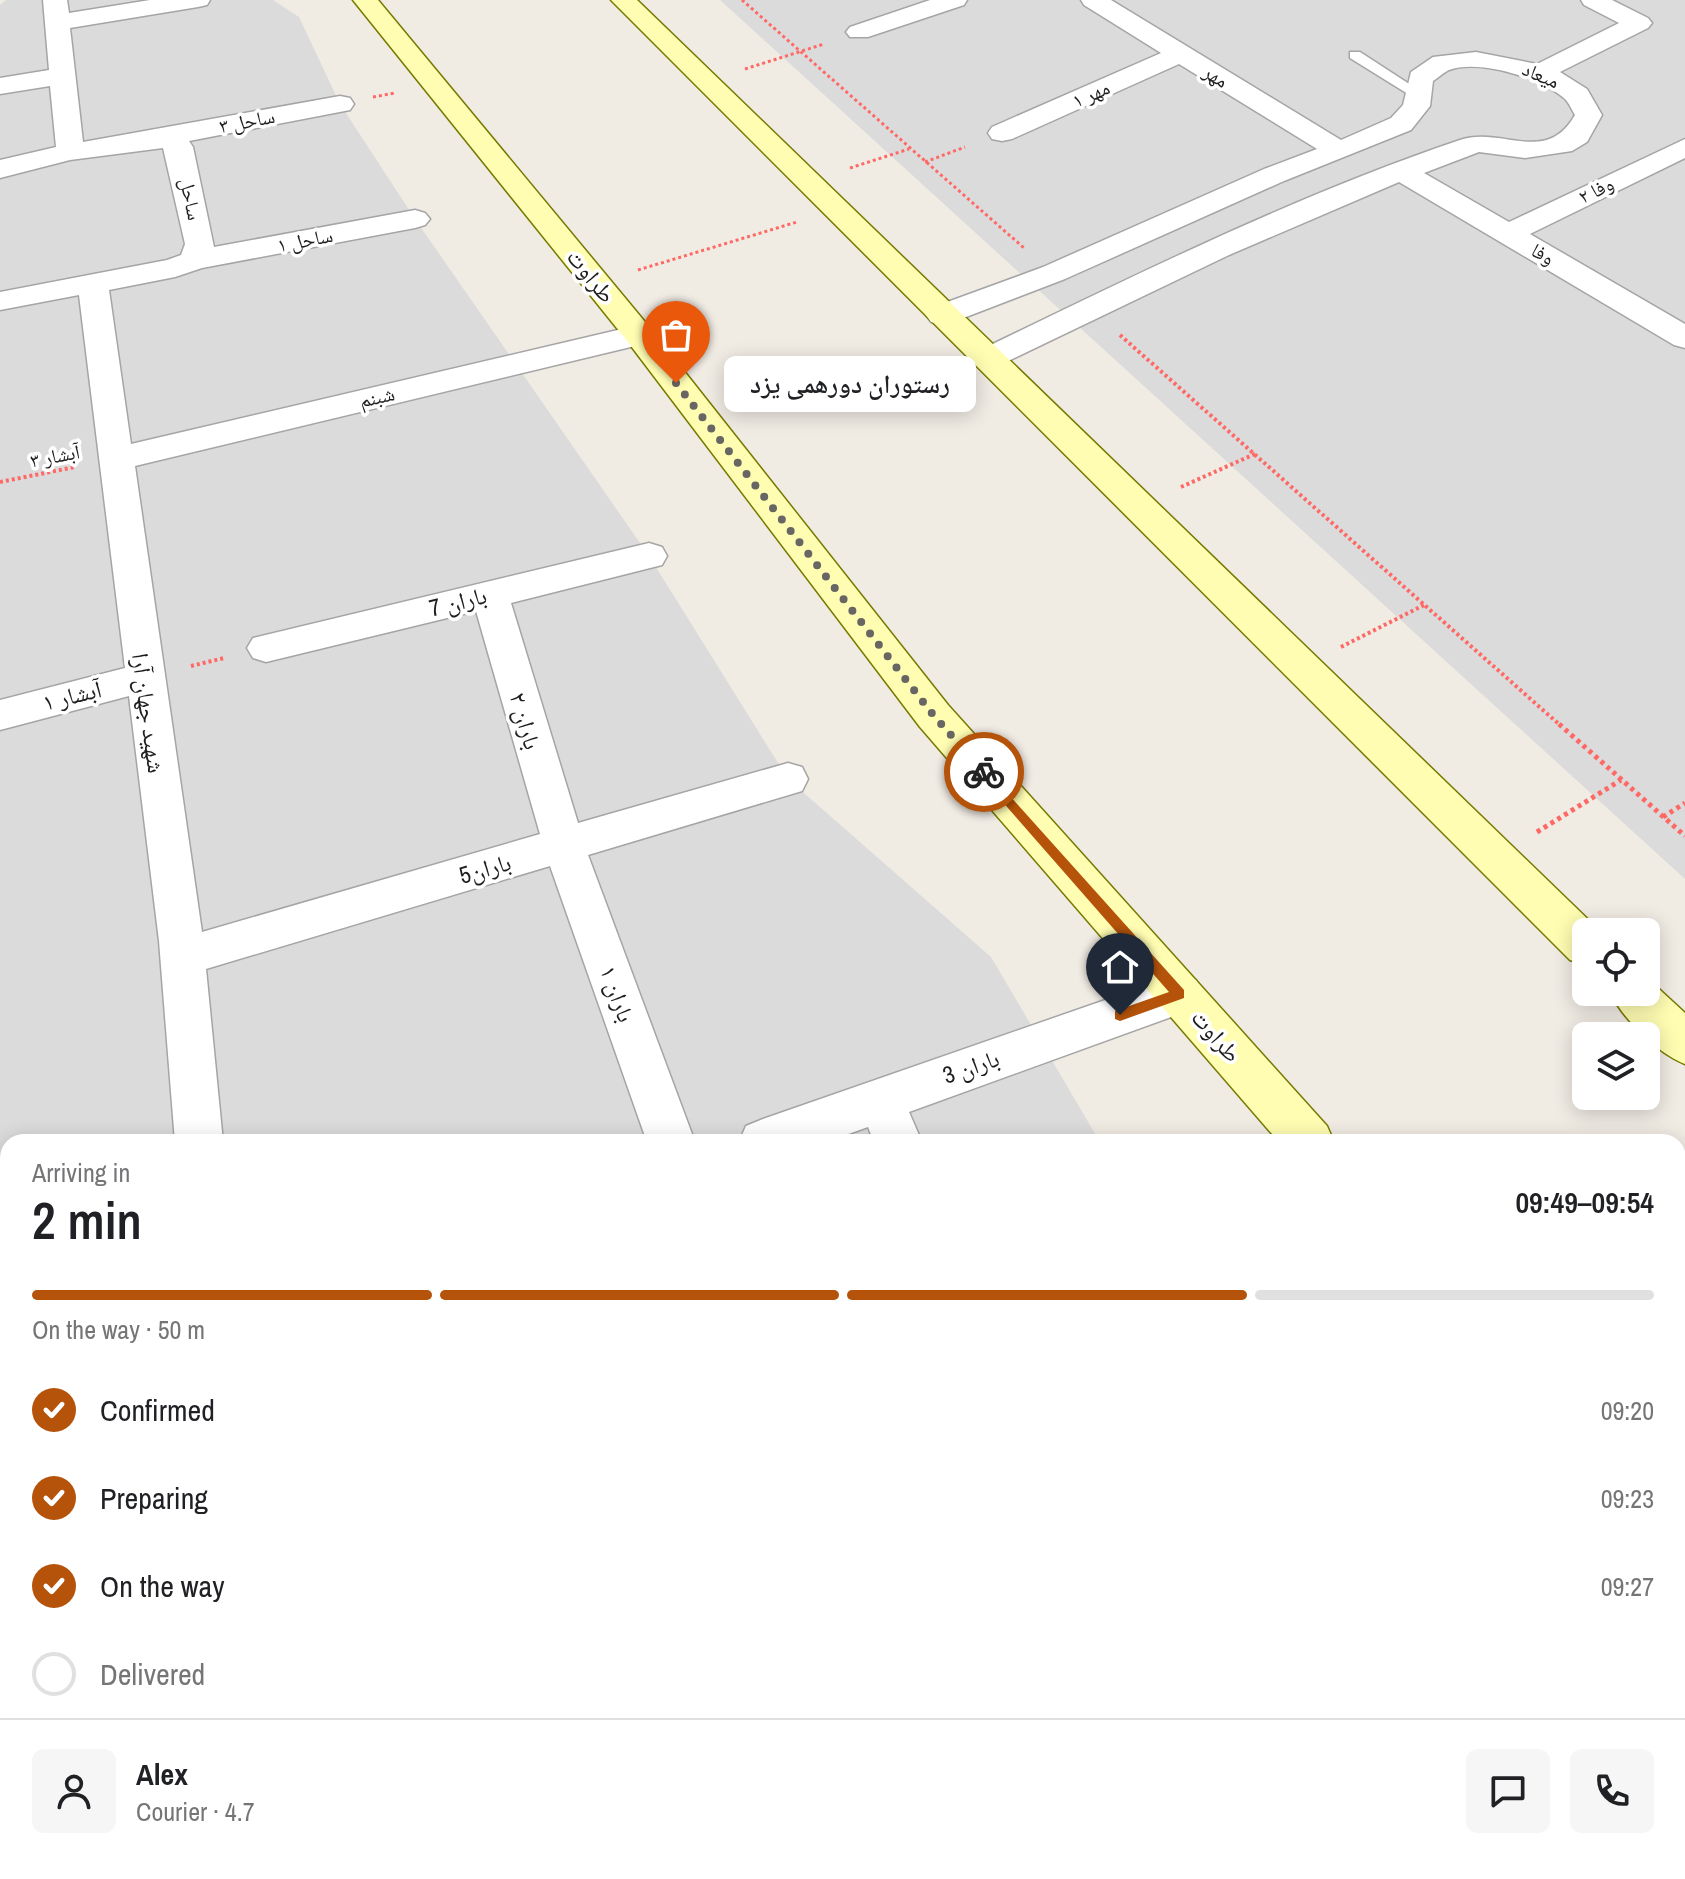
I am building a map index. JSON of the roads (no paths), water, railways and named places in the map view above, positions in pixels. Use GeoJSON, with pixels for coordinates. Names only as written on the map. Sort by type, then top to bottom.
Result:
{"type":"FeatureCollection","features":[{"type":"Feature","properties":{"kind":"main road","name":"طراوت"},"geometry":{"type":"LineString","coordinates":[[365,0],[639,335],[934,716],[1303,1134]]}},
{"type":"Feature","properties":{"kind":"main road"},"geometry":{"type":"LineString","coordinates":[[623,0],[1572,932]]}},
{"type":"Feature","properties":{"kind":"main road"},"geometry":{"type":"LineString","coordinates":[[1647,1006],[1685,1043]]}},
{"type":"Feature","properties":{"kind":"street"},"geometry":{"type":"LineString","coordinates":[[70,152],[56,11],[198,0]]}},
{"type":"Feature","properties":{"kind":"street"},"geometry":{"type":"LineString","coordinates":[[859,32],[955,0]]}},
{"type":"Feature","properties":{"kind":"street","name":"مهر"},"geometry":{"type":"LineString","coordinates":[[1093,0],[1339,151]]}},
{"type":"Feature","properties":{"kind":"street"},"geometry":{"type":"LineString","coordinates":[[1541,72],[1639,23],[1593,0]]}},
{"type":"Feature","properties":{"kind":"street","name":"مهر ۱"},"geometry":{"type":"LineString","coordinates":[[1002,133],[1181,54]]}},
{"type":"Feature","properties":{"kind":"street","name":"میعاد"},"geometry":{"type":"LineString","coordinates":[[942,315],[1054,273],[1274,175],[1401,124],[1416,106],[1413,91],[1419,77],[1435,67],[1458,61],[1485,60],[1541,72],[1565,83],[1580,97],[1588,111],[1587,125],[1577,137],[1559,145],[1534,150],[1478,144],[1401,171],[1138,287],[989,358]]}},
{"type":"Feature","properties":{"kind":"street"},"geometry":{"type":"LineString","coordinates":[[0,86],[63,76]]}},
{"type":"Feature","properties":{"kind":"street","name":"ساحل ۳"},"geometry":{"type":"LineString","coordinates":[[154,139],[340,104]]}},
{"type":"Feature","properties":{"kind":"street"},"geometry":{"type":"LineString","coordinates":[[0,169],[70,152],[154,139]]}},
{"type":"Feature","properties":{"kind":"street","name":"ساحل"},"geometry":{"type":"LineString","coordinates":[[154,139],[171,140],[179,147],[200,244],[194,260]]}},
{"type":"Feature","properties":{"kind":"street","name":"وفا ۲"},"geometry":{"type":"LineString","coordinates":[[1508,234],[1685,147]]}},
{"type":"Feature","properties":{"kind":"street","name":"وفا"},"geometry":{"type":"LineString","coordinates":[[1401,171],[1685,338]]}},
{"type":"Feature","properties":{"kind":"street"},"geometry":{"type":"LineString","coordinates":[[1274,175],[1323,204]]}},
{"type":"Feature","properties":{"kind":"street","name":"ساحل ۱"},"geometry":{"type":"LineString","coordinates":[[194,260],[415,219]]}},
{"type":"Feature","properties":{"kind":"street"},"geometry":{"type":"LineString","coordinates":[[1098,254],[1138,287]]}},
{"type":"Feature","properties":{"kind":"street"},"geometry":{"type":"LineString","coordinates":[[0,301],[175,268],[194,260]]}},
{"type":"Feature","properties":{"kind":"street","name":"شهید جهان آرا"},"geometry":{"type":"LineString","coordinates":[[93,284],[182,957],[198,1134]]}},
{"type":"Feature","properties":{"kind":"street","name":"شبنم"},"geometry":{"type":"LineString","coordinates":[[115,459],[639,335]]}},
{"type":"Feature","properties":{"kind":"street","name":"باران 7"},"geometry":{"type":"LineString","coordinates":[[266,648],[649,556]]}},
{"type":"Feature","properties":{"kind":"street","name":"باران ۲"},"geometry":{"type":"LineString","coordinates":[[490,594],[564,846]]}},
{"type":"Feature","properties":{"kind":"street","name":"آبشار ۱"},"geometry":{"type":"LineString","coordinates":[[0,715],[143,678]]}},
{"type":"Feature","properties":{"kind":"street","name":"باران5"},"geometry":{"type":"LineString","coordinates":[[182,957],[788,779]]}},
{"type":"Feature","properties":{"kind":"street","name":"باران ۱"},"geometry":{"type":"LineString","coordinates":[[564,846],[668,1134]]}},
{"type":"Feature","properties":{"kind":"street","name":"باران 3"},"geometry":{"type":"LineString","coordinates":[[785,1134],[1180,994]]}},
{"type":"Feature","properties":{"kind":"street"},"geometry":{"type":"LineString","coordinates":[[880,1100],[895,1134]]}},
{"type":"Feature","properties":{"kind":"lane"},"geometry":{"type":"LineString","coordinates":[[1355,55],[1413,91]]}},
{"type":"Feature","properties":{"kind":"place","name":"رستوران دورهمی یزد"},"geometry":{"type":"Point","coordinates":[676,383]}}]}
